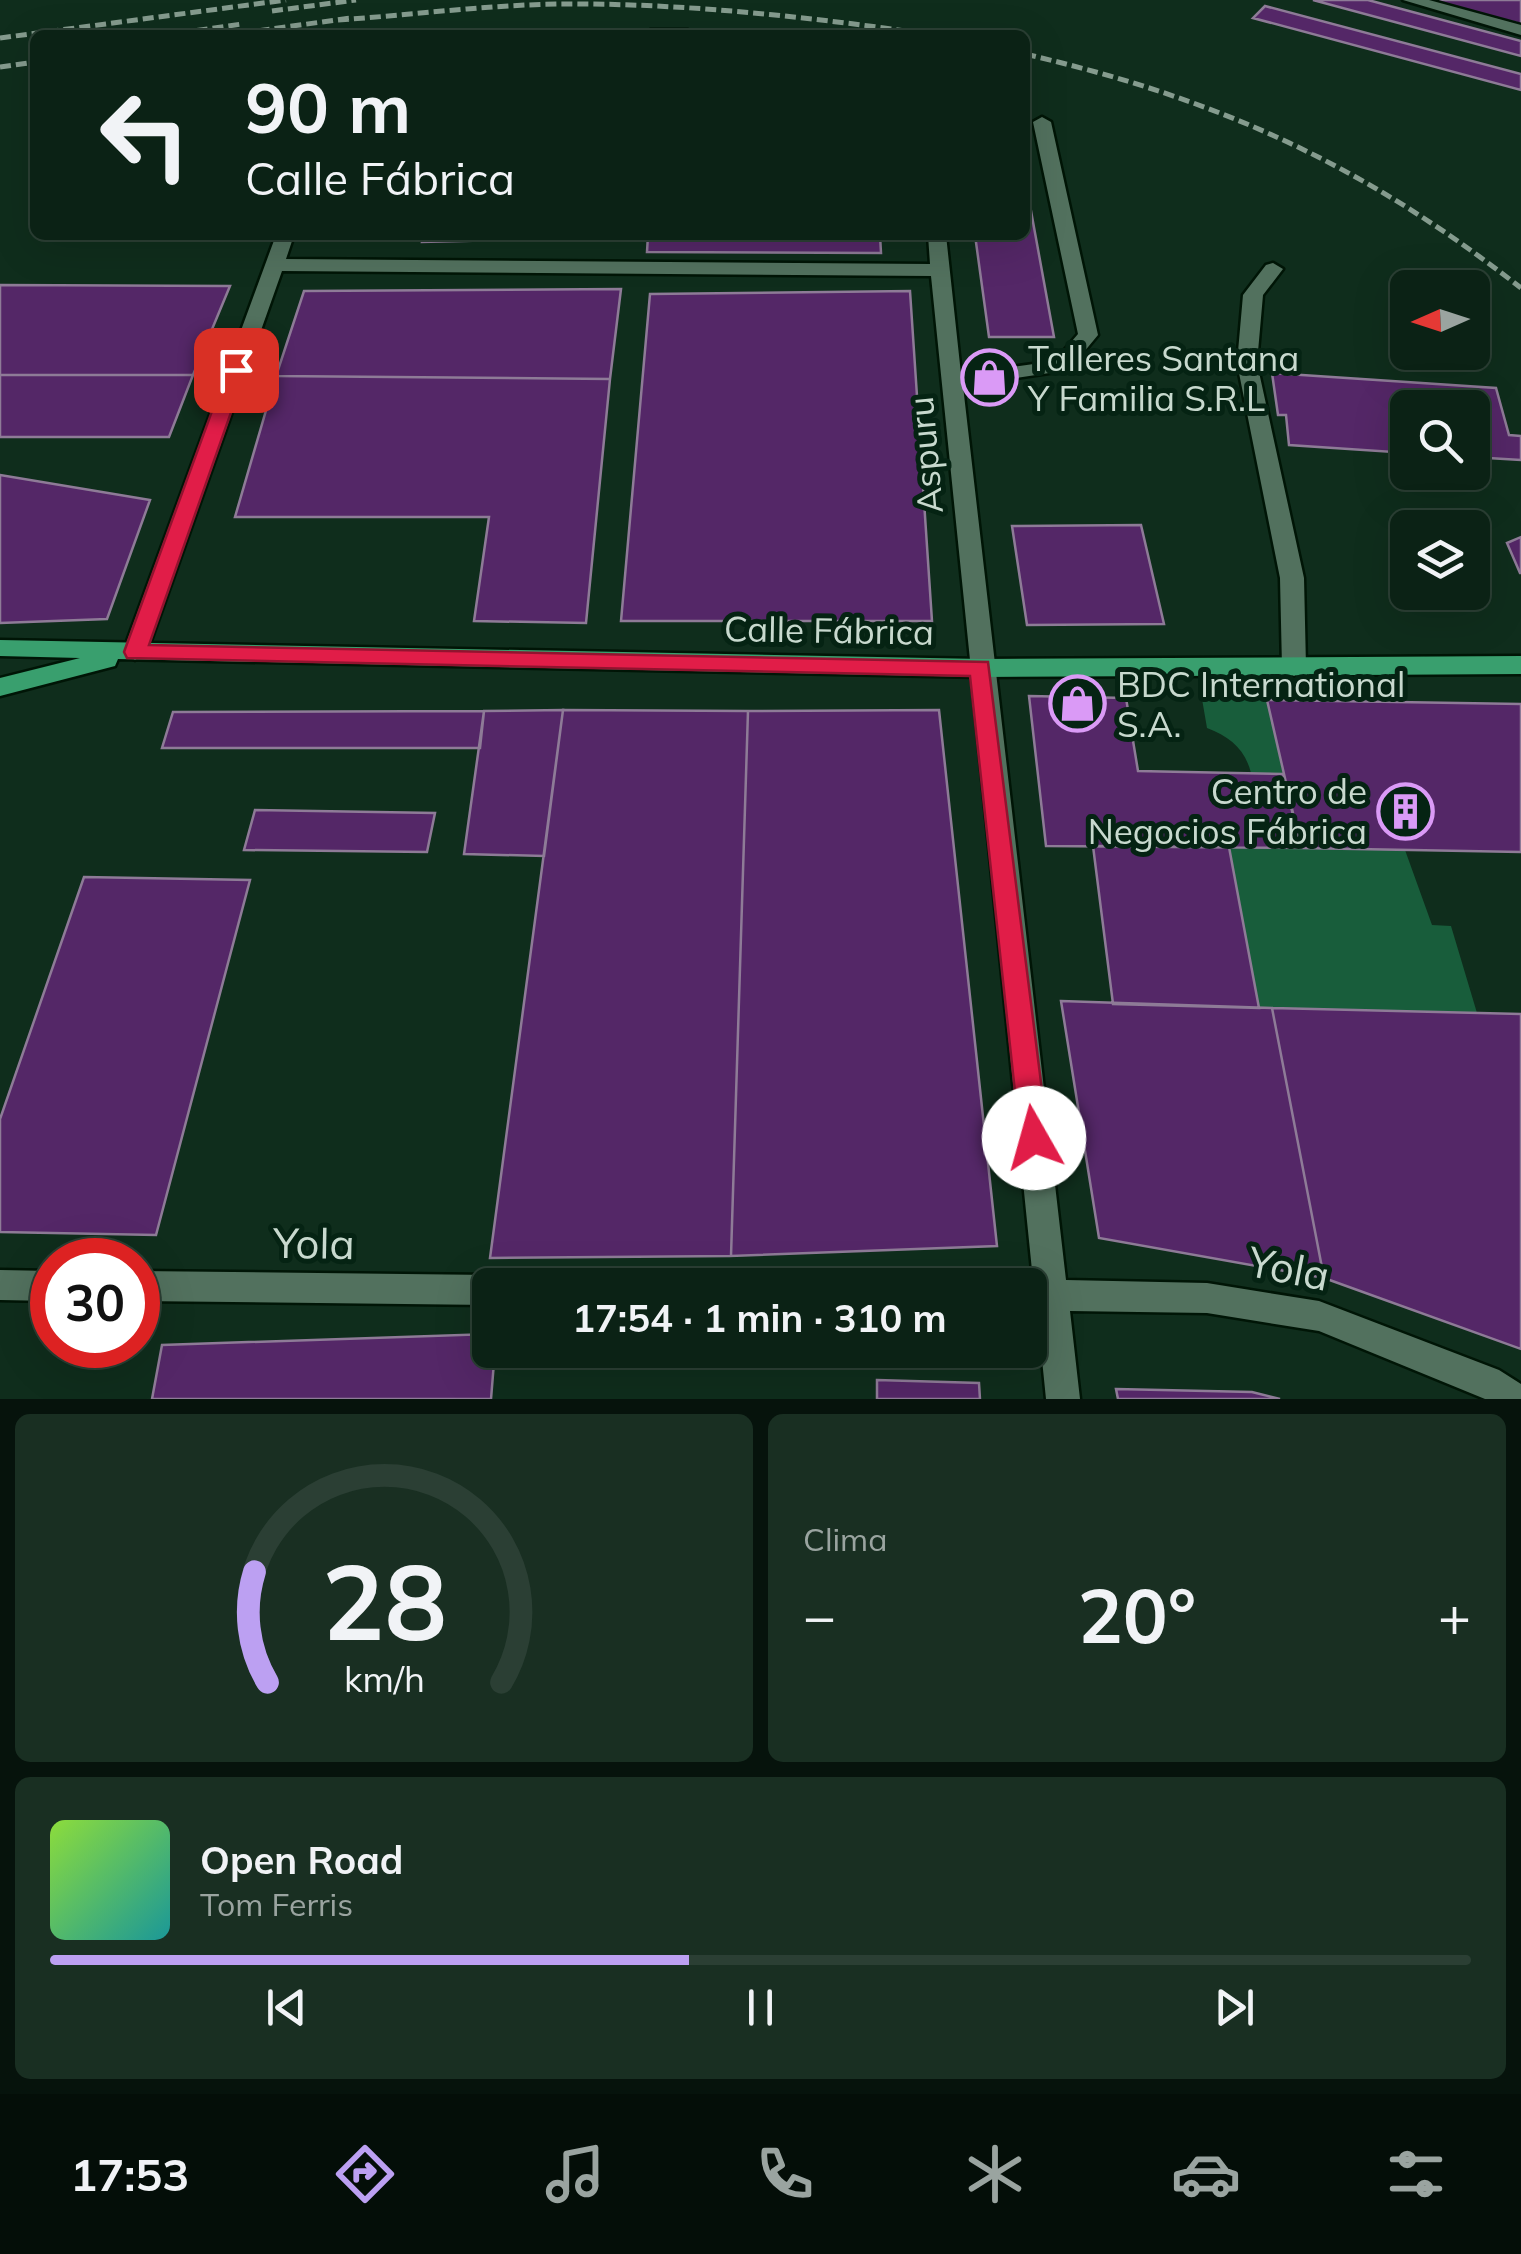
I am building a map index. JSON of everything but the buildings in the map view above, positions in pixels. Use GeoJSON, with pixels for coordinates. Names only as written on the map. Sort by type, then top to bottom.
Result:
{"type":"FeatureCollection","features":[{"type":"Feature","properties":{"kind":"main road","name":"Calle Fábrica"},"geometry":{"type":"LineString","coordinates":[[0,648],[980,668],[1521,664]]}},
{"type":"Feature","properties":{"kind":"main road","name":"Calle Fábrica"},"geometry":{"type":"LineString","coordinates":[[0,664],[135,652]]}},
{"type":"Feature","properties":{"kind":"main road"},"geometry":{"type":"LineString","coordinates":[[0,686],[135,652]]}},
{"type":"Feature","properties":{"kind":"street"},"geometry":{"type":"LineString","coordinates":[[1411,0],[1521,30]]}},
{"type":"Feature","properties":{"kind":"street"},"geometry":{"type":"LineString","coordinates":[[954,381],[1062,366],[1088,336],[1042,122]]}},
{"type":"Feature","properties":{"kind":"street"},"geometry":{"type":"LineString","coordinates":[[135,652],[283,240]]}},
{"type":"Feature","properties":{"kind":"street","name":"Aspuru"},"geometry":{"type":"LineString","coordinates":[[938,240],[1038,1268]]}},
{"type":"Feature","properties":{"kind":"street"},"geometry":{"type":"LineString","coordinates":[[274,265],[943,270]]}},
{"type":"Feature","properties":{"kind":"street"},"geometry":{"type":"LineString","coordinates":[[1272,269],[1253,295],[1247,364],[1292,578],[1294,668]]}},
{"type":"Feature","properties":{"kind":"street"},"geometry":{"type":"LineString","coordinates":[[0,1285],[30,1286]]}},
{"type":"Feature","properties":{"kind":"street","name":"Yola"},"geometry":{"type":"LineString","coordinates":[[160,1286],[472,1290]]}},
{"type":"Feature","properties":{"kind":"street","name":"Yola"},"geometry":{"type":"LineString","coordinates":[[1047,1295],[1207,1298],[1319,1316],[1487,1381],[1514,1399]]}},
{"type":"Feature","properties":{"kind":"street","name":"Aspuru"},"geometry":{"type":"LineString","coordinates":[[1047,1323],[1063,1399]]}},
{"type":"Feature","properties":{"kind":"green space"},"geometry":{"type":"Polygon","coordinates":[[[1202,699],[1267,700],[1283,774],[1251,773],[1235,745],[1207,728],[1202,699]]]}},
{"type":"Feature","properties":{"kind":"green space"},"geometry":{"type":"Polygon","coordinates":[[[1229,847],[1405,850],[1432,925],[1451,926],[1477,1013],[1259,1008],[1229,847]]]}},
{"type":"Feature","properties":{"kind":"railway"},"geometry":{"type":"LineString","coordinates":[[60,30],[286,0]]}},
{"type":"Feature","properties":{"kind":"railway"},"geometry":{"type":"LineString","coordinates":[[272,11],[356,0]]}},
{"type":"Feature","properties":{"kind":"railway"},"geometry":{"type":"LineString","coordinates":[[338,20],[504,6],[607,4],[747,12],[898,30]]}},
{"type":"Feature","properties":{"kind":"railway"},"geometry":{"type":"LineString","coordinates":[[263,30],[351,18]]}},
{"type":"Feature","properties":{"kind":"railway"},"geometry":{"type":"LineString","coordinates":[[200,30],[242,24]]}},
{"type":"Feature","properties":{"kind":"railway"},"geometry":{"type":"LineString","coordinates":[[0,38],[30,34]]}},
{"type":"Feature","properties":{"kind":"railway"},"geometry":{"type":"LineString","coordinates":[[1030,55],[1162,92],[1287,142],[1405,206],[1521,288]]}},
{"type":"Feature","properties":{"kind":"railway"},"geometry":{"type":"LineString","coordinates":[[0,67],[30,63]]}},
{"type":"Feature","properties":{"kind":"place","name":"Talleres Santana Y Familia S.R.L"},"geometry":{"type":"Point","coordinates":[989,378]}},
{"type":"Feature","properties":{"kind":"place","name":"BDC International S.A."},"geometry":{"type":"Point","coordinates":[1078,704]}},
{"type":"Feature","properties":{"kind":"place","name":"Centro de Negocios Fábrica"},"geometry":{"type":"Point","coordinates":[1406,811]}},
{"type":"Feature","properties":{"kind":"route"},"geometry":{"type":"LineString","coordinates":[[236,370],[135,652],[980,668],[1034,1138]]}}]}
